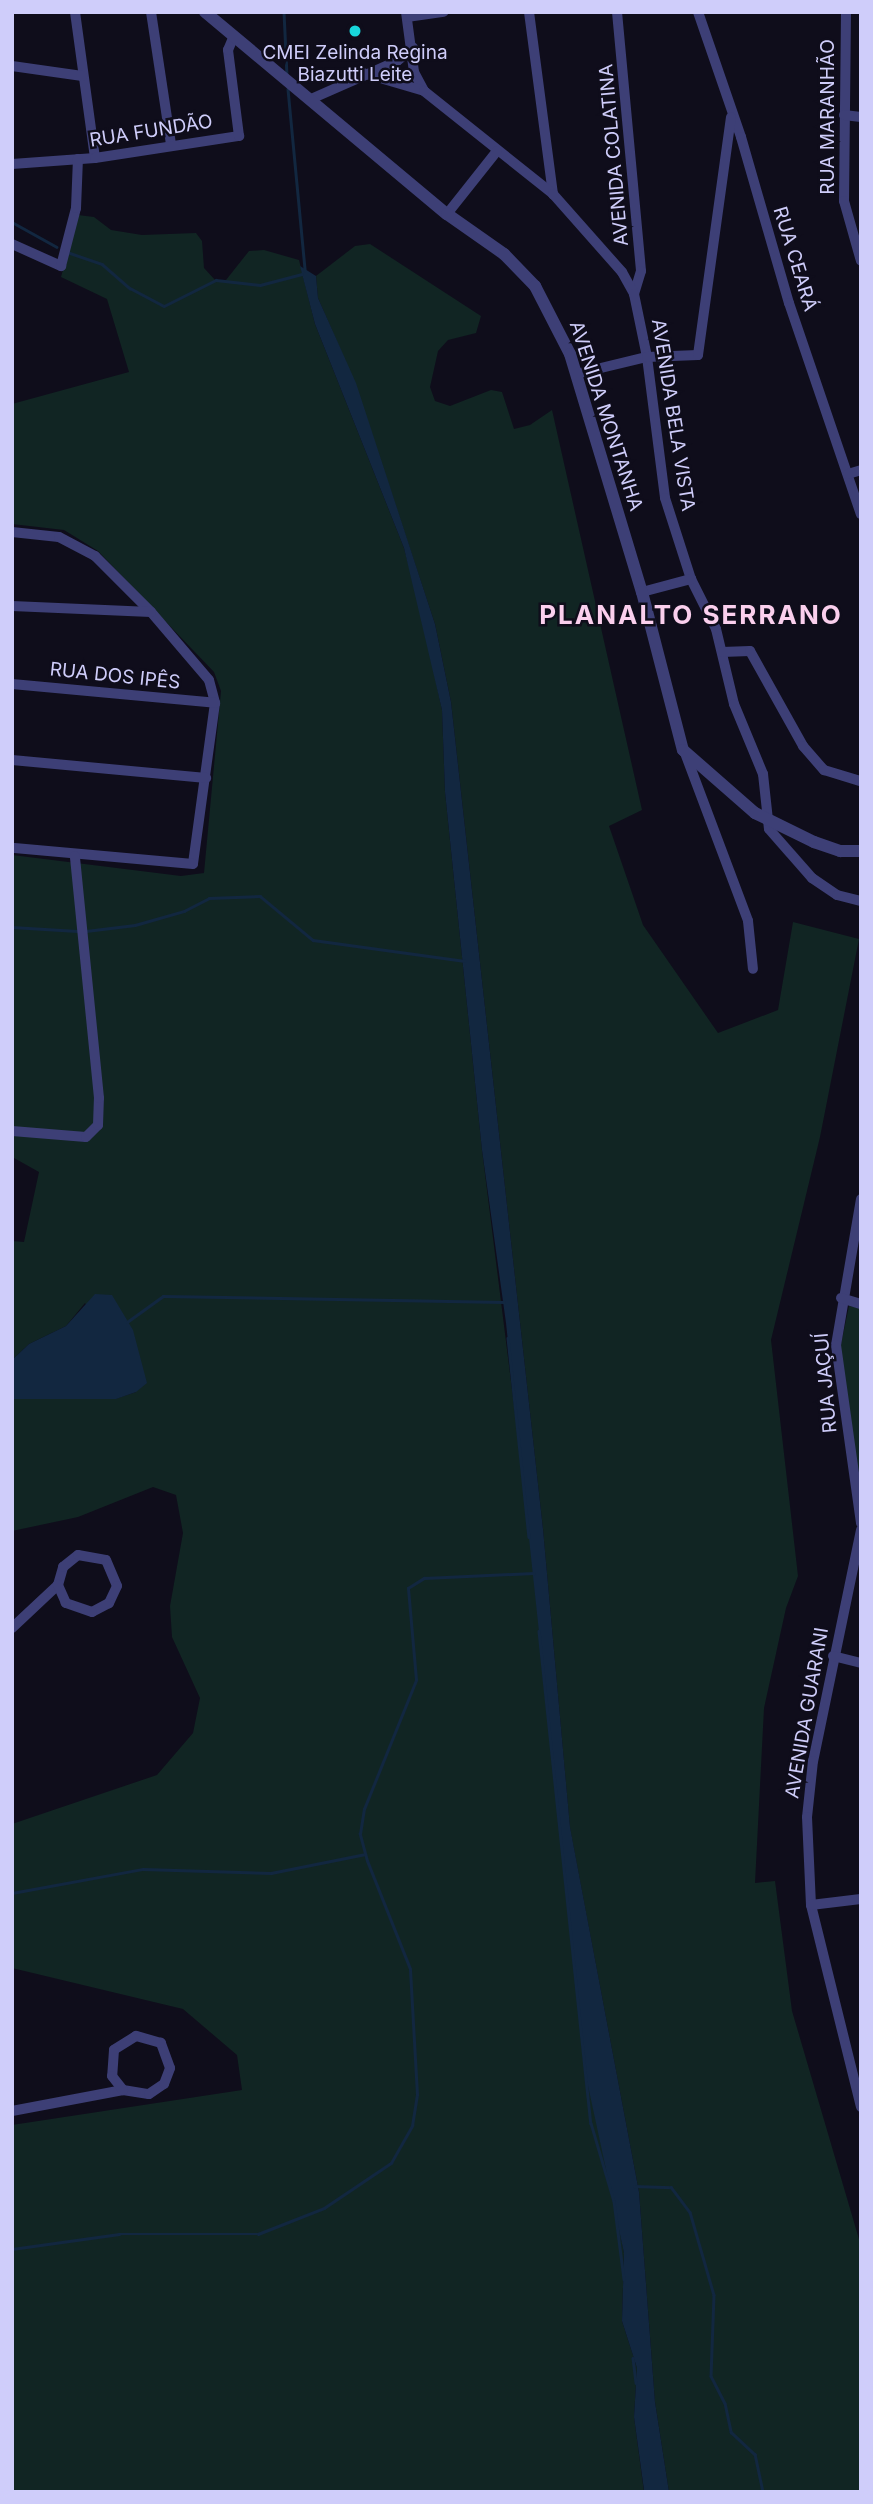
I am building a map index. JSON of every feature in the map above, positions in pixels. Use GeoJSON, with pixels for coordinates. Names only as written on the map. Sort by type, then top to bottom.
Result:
{"type":"FeatureCollection","features":[{"type":"Feature","properties":{"kind":"street"},"geometry":{"type":"LineString","coordinates":[[75,12],[94,158]]}},
{"type":"Feature","properties":{"kind":"street"},"geometry":{"type":"LineString","coordinates":[[151,12],[171,145]]}},
{"type":"Feature","properties":{"kind":"street","name":"AVENIDA MONTANHA"},"geometry":{"type":"LineString","coordinates":[[205,12],[447,214],[504,254],[535,286],[555,319],[576,374],[642,593],[683,750]]}},
{"type":"Feature","properties":{"kind":"street"},"geometry":{"type":"LineString","coordinates":[[424,91],[414,72],[413,48],[406,15],[444,12]]}},
{"type":"Feature","properties":{"kind":"street"},"geometry":{"type":"LineString","coordinates":[[529,12],[553,194]]}},
{"type":"Feature","properties":{"kind":"street","name":"AVENIDA COLATINA"},"geometry":{"type":"LineString","coordinates":[[617,12],[642,271],[634,294]]}},
{"type":"Feature","properties":{"kind":"street","name":"RUA CEARÁ"},"geometry":{"type":"LineString","coordinates":[[698,12],[732,113],[789,303],[861,514]]}},
{"type":"Feature","properties":{"kind":"street","name":"RUA MARANHÃO"},"geometry":{"type":"LineString","coordinates":[[846,12],[844,201],[861,261]]}},
{"type":"Feature","properties":{"kind":"street","name":"RUA FUNDÃO"},"geometry":{"type":"LineString","coordinates":[[12,164],[94,158],[239,136],[228,50],[233,38]]}},
{"type":"Feature","properties":{"kind":"street"},"geometry":{"type":"LineString","coordinates":[[306,95],[397,61],[413,48]]}},
{"type":"Feature","properties":{"kind":"street"},"geometry":{"type":"LineString","coordinates":[[16,68],[82,76]]}},
{"type":"Feature","properties":{"kind":"street","name":"AVENIDA BELA VISTA"},"geometry":{"type":"LineString","coordinates":[[363,73],[424,91],[553,194],[622,272],[634,294],[647,357],[665,498],[691,579],[716,629],[734,704],[763,774],[766,820]]}},
{"type":"Feature","properties":{"kind":"street"},"geometry":{"type":"LineString","coordinates":[[576,374],[647,357],[698,355],[732,113]]}},
{"type":"Feature","properties":{"kind":"street"},"geometry":{"type":"LineString","coordinates":[[844,115],[861,117]]}},
{"type":"Feature","properties":{"kind":"street"},"geometry":{"type":"LineString","coordinates":[[447,214],[497,151]]}},
{"type":"Feature","properties":{"kind":"street"},"geometry":{"type":"LineString","coordinates":[[12,244],[61,266],[76,208],[78,159]]}},
{"type":"Feature","properties":{"kind":"street"},"geometry":{"type":"LineString","coordinates":[[848,474],[861,470]]}},
{"type":"Feature","properties":{"kind":"street"},"geometry":{"type":"LineString","coordinates":[[12,531],[75,542],[151,612],[209,680],[215,703],[194,864],[75,856],[12,848]]}},
{"type":"Feature","properties":{"kind":"street"},"geometry":{"type":"LineString","coordinates":[[642,593],[691,579]]}},
{"type":"Feature","properties":{"kind":"street"},"geometry":{"type":"LineString","coordinates":[[12,606],[151,612]]}},
{"type":"Feature","properties":{"kind":"street"},"geometry":{"type":"LineString","coordinates":[[722,652],[750,651],[803,746],[824,770],[861,781]]}},
{"type":"Feature","properties":{"kind":"street","name":"RUA DOS IPÊS"},"geometry":{"type":"LineString","coordinates":[[12,684],[215,703]]}},
{"type":"Feature","properties":{"kind":"street"},"geometry":{"type":"LineString","coordinates":[[683,750],[766,820],[840,851],[861,850]]}},
{"type":"Feature","properties":{"kind":"street"},"geometry":{"type":"LineString","coordinates":[[683,750],[748,921],[753,969]]}},
{"type":"Feature","properties":{"kind":"street"},"geometry":{"type":"LineString","coordinates":[[12,760],[206,778]]}},
{"type":"Feature","properties":{"kind":"street"},"geometry":{"type":"LineString","coordinates":[[766,820],[783,851],[826,889],[861,901]]}},
{"type":"Feature","properties":{"kind":"street"},"geometry":{"type":"LineString","coordinates":[[783,851],[796,833]]}},
{"type":"Feature","properties":{"kind":"street"},"geometry":{"type":"LineString","coordinates":[[12,1131],[86,1137],[98,1125],[99,1098],[75,856]]}},
{"type":"Feature","properties":{"kind":"street","name":"RUA JAÇUÍ"},"geometry":{"type":"LineString","coordinates":[[861,1199],[841,1298],[836,1345],[861,1523]]}},
{"type":"Feature","properties":{"kind":"street"},"geometry":{"type":"LineString","coordinates":[[841,1298],[861,1304]]}},
{"type":"Feature","properties":{"kind":"street","name":"AVENIDA GUARANI"},"geometry":{"type":"LineString","coordinates":[[861,1530],[834,1656],[807,1817],[811,1905],[861,2107]]}},
{"type":"Feature","properties":{"kind":"street"},"geometry":{"type":"LineString","coordinates":[[12,1628],[58,1585],[63,1567],[88,1553],[112,1567],[117,1586],[109,1603],[92,1612],[66,1603],[58,1585]]}},
{"type":"Feature","properties":{"kind":"street"},"geometry":{"type":"LineString","coordinates":[[834,1656],[861,1663]]}},
{"type":"Feature","properties":{"kind":"street"},"geometry":{"type":"LineString","coordinates":[[811,1905],[861,1899]]}},
{"type":"Feature","properties":{"kind":"street"},"geometry":{"type":"LineString","coordinates":[[12,2110],[123,2090],[140,2096],[164,2084],[170,2059],[161,2043],[145,2036],[120,2043],[110,2067],[123,2090]]}},
{"type":"Feature","properties":{"kind":"green space"},"geometry":{"type":"Polygon","coordinates":[[[78,215],[94,217],[111,230],[142,235],[196,233],[202,241],[204,268],[216,281],[226,280],[249,251],[264,250],[299,260],[315,324],[404,548],[419,604],[442,710],[445,792],[482,1150],[613,2196],[624,2253],[622,2321],[637,2368],[634,2417],[644,2492],[12,2492],[12,2125],[242,2090],[237,2055],[183,2009],[12,1968],[12,1824],[157,1775],[193,1733],[200,1698],[172,1637],[170,1606],[183,1533],[176,1495],[153,1487],[78,1517],[12,1531],[12,1399],[115,1399],[136,1392],[85,1303],[66,1326],[29,1344],[12,1360],[12,1241],[24,1242],[39,1172],[14,1158],[12,1144],[12,855],[181,876],[204,873],[221,691],[214,672],[98,551],[64,530],[12,524],[12,404],[129,372],[107,299],[61,277],[78,215]]]}},
{"type":"Feature","properties":{"kind":"green space"},"geometry":{"type":"Polygon","coordinates":[[[370,244],[481,316],[476,333],[448,340],[438,351],[430,387],[435,401],[450,406],[491,390],[502,392],[514,429],[530,425],[552,410],[642,810],[609,826],[643,925],[718,1033],[778,1010],[793,922],[859,939],[820,1137],[771,1340],[798,1576],[786,1608],[764,1708],[755,1883],[775,1881],[792,2011],[861,2246],[861,2492],[669,2492],[655,2402],[639,2192],[570,1828],[543,1529],[451,702],[435,624],[355,383],[318,298],[316,276],[355,246],[370,244]]]}},
{"type":"Feature","properties":{"kind":"green space"},"geometry":{"type":"Polygon","coordinates":[[[849,1306],[861,1308],[861,1497],[840,1349],[849,1306]]]}},
{"type":"Feature","properties":{"kind":"water"},"geometry":{"type":"Polygon","coordinates":[[[300,266],[316,276],[318,298],[356,383],[435,624],[451,702],[543,1529],[570,1827],[639,2192],[655,2402],[669,2492],[644,2490],[634,2417],[637,2368],[622,2321],[624,2253],[587,2081],[506,1323],[482,1150],[445,792],[442,710],[404,548],[315,324],[300,266]]]}},
{"type":"Feature","properties":{"kind":"water"},"geometry":{"type":"Polygon","coordinates":[[[95,1294],[112,1295],[133,1330],[147,1383],[136,1392],[116,1399],[12,1399],[12,1360],[29,1344],[66,1326],[95,1294]]]}},
{"type":"Feature","properties":{"kind":"waterway"},"geometry":{"type":"LineString","coordinates":[[284,12],[287,75]]}},
{"type":"Feature","properties":{"kind":"waterway"},"geometry":{"type":"LineString","coordinates":[[288,89],[305,270]]}},
{"type":"Feature","properties":{"kind":"waterway"},"geometry":{"type":"LineString","coordinates":[[12,222],[57,247]]}},
{"type":"Feature","properties":{"kind":"waterway"},"geometry":{"type":"LineString","coordinates":[[67,252],[102,264],[130,288],[164,306],[216,280],[260,285],[302,274]]}},
{"type":"Feature","properties":{"kind":"waterway"},"geometry":{"type":"LineString","coordinates":[[86,931],[135,925],[184,911],[209,898],[260,896],[313,940],[465,961]]}},
{"type":"Feature","properties":{"kind":"waterway"},"geometry":{"type":"LineString","coordinates":[[12,927],[77,931]]}},
{"type":"Feature","properties":{"kind":"waterway"},"geometry":{"type":"LineString","coordinates":[[127,1322],[163,1296],[504,1302]]}},
{"type":"Feature","properties":{"kind":"waterway"},"geometry":{"type":"LineString","coordinates":[[508,1338],[529,1537]]}},
{"type":"Feature","properties":{"kind":"waterway"},"geometry":{"type":"LineString","coordinates":[[12,2249],[119,2234],[258,2234],[324,2208],[391,2163],[412,2126],[417,2095],[410,1969],[367,1861],[360,1834],[364,1809],[416,1680],[408,1588],[424,1578],[534,1573]]}},
{"type":"Feature","properties":{"kind":"waterway"},"geometry":{"type":"LineString","coordinates":[[539,1631],[591,2123],[614,2201],[624,2279]]}},
{"type":"Feature","properties":{"kind":"waterway"},"geometry":{"type":"LineString","coordinates":[[12,1893],[143,1869],[271,1873],[365,1854]]}},
{"type":"Feature","properties":{"kind":"waterway"},"geometry":{"type":"LineString","coordinates":[[634,2186],[671,2187],[690,2212],[714,2295],[711,2376],[725,2403],[731,2432],[755,2454],[763,2492]]}},
{"type":"Feature","properties":{"kind":"waterway"},"geometry":{"type":"LineString","coordinates":[[633,2358],[636,2383]]}},
{"type":"Feature","properties":{"kind":"place","name":"CMEI Zelinda Regina Biazutti Leite"},"geometry":{"type":"Point","coordinates":[355,31]}},
{"type":"Feature","properties":{"kind":"district","name":"PLANALTO SERRANO"},"geometry":{"type":"Point","coordinates":[691,615]}}]}
